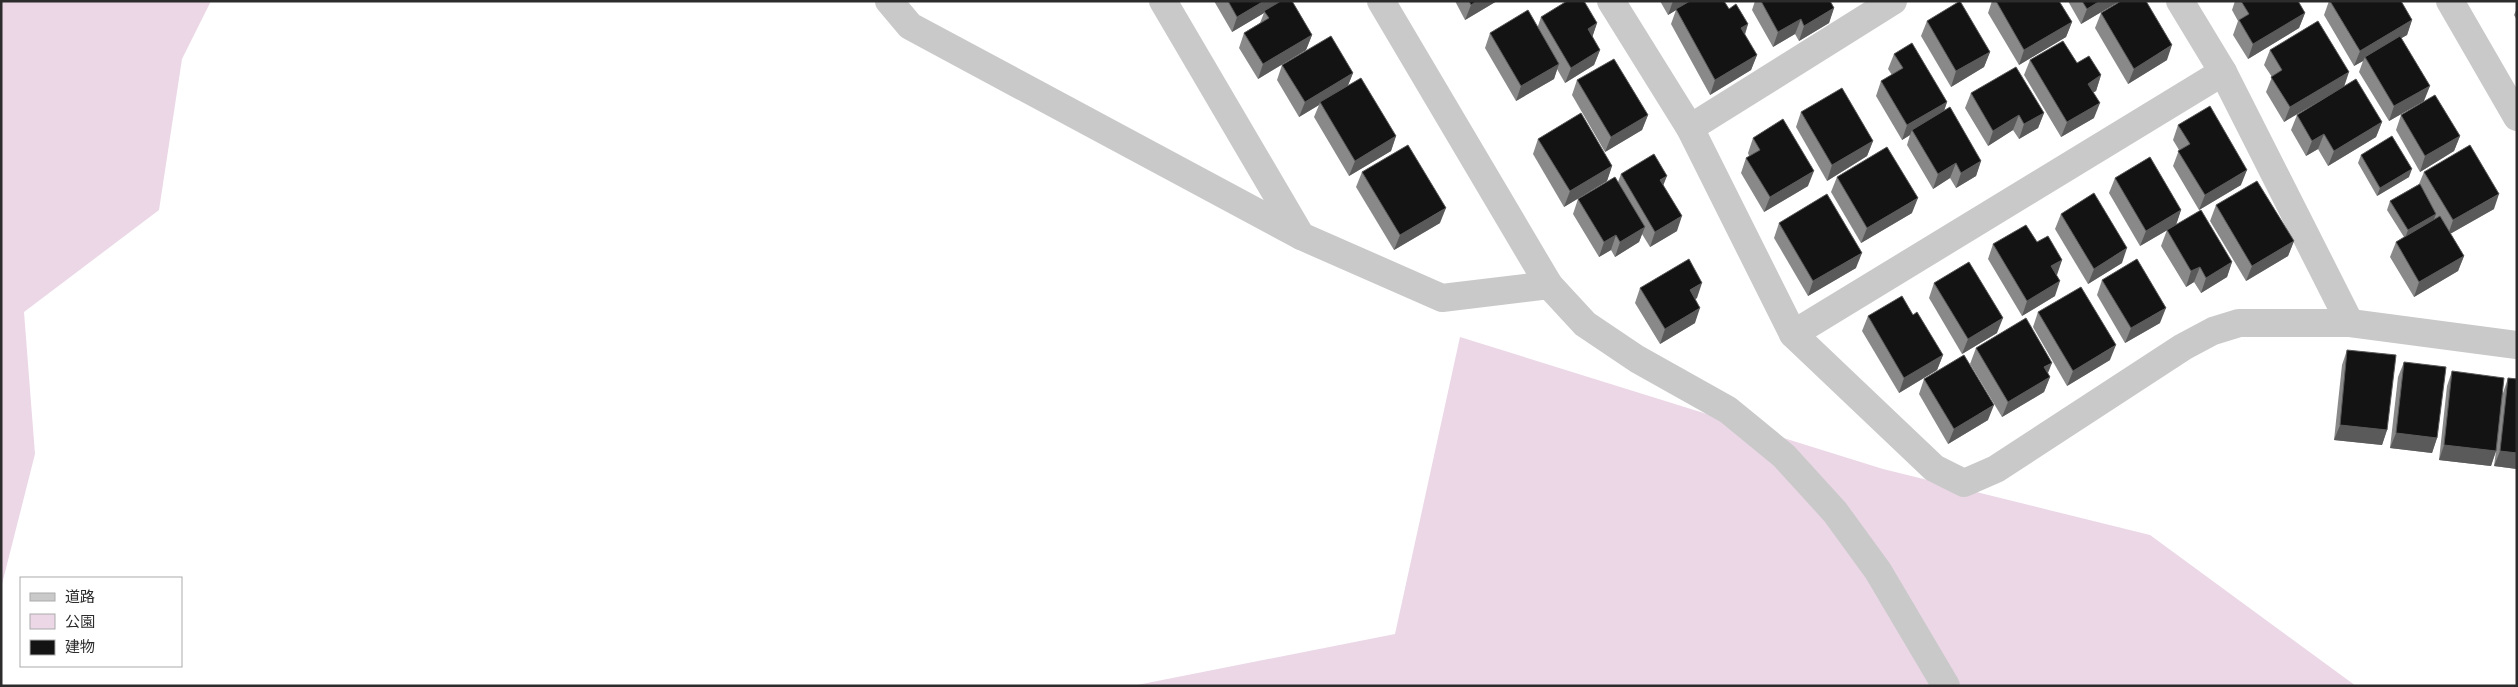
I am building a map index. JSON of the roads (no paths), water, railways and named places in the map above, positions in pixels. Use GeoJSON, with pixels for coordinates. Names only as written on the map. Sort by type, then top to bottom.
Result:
{"type":"FeatureCollection","features":[{"type":"Feature","properties":{"kind":"street"},"geometry":{"type":"LineString","coordinates":[[889,1],[910,26],[1301,236],[1442,298],[1549,285]]}},
{"type":"Feature","properties":{"kind":"street"},"geometry":{"type":"LineString","coordinates":[[1163,1],[1301,236]]}},
{"type":"Feature","properties":{"kind":"street"},"geometry":{"type":"LineString","coordinates":[[1381,1],[1549,285],[1585,324],[1637,359],[1728,410],[1784,456],[1836,512],[1878,571],[1946,686]]}},
{"type":"Feature","properties":{"kind":"street"},"geometry":{"type":"LineString","coordinates":[[1611,1],[1690,128],[1793,334],[1934,468],[1964,483],[1996,469],[2183,347],[2213,331],[2239,323],[2350,323],[2517,344]]}},
{"type":"Feature","properties":{"kind":"street"},"geometry":{"type":"LineString","coordinates":[[1690,128],[1893,1]]}},
{"type":"Feature","properties":{"kind":"street"},"geometry":{"type":"LineString","coordinates":[[2180,1],[2223,72],[2350,323]]}},
{"type":"Feature","properties":{"kind":"street"},"geometry":{"type":"LineString","coordinates":[[2450,1],[2517,117]]}},
{"type":"Feature","properties":{"kind":"street"},"geometry":{"type":"LineString","coordinates":[[1793,334],[2223,72]]}}]}
